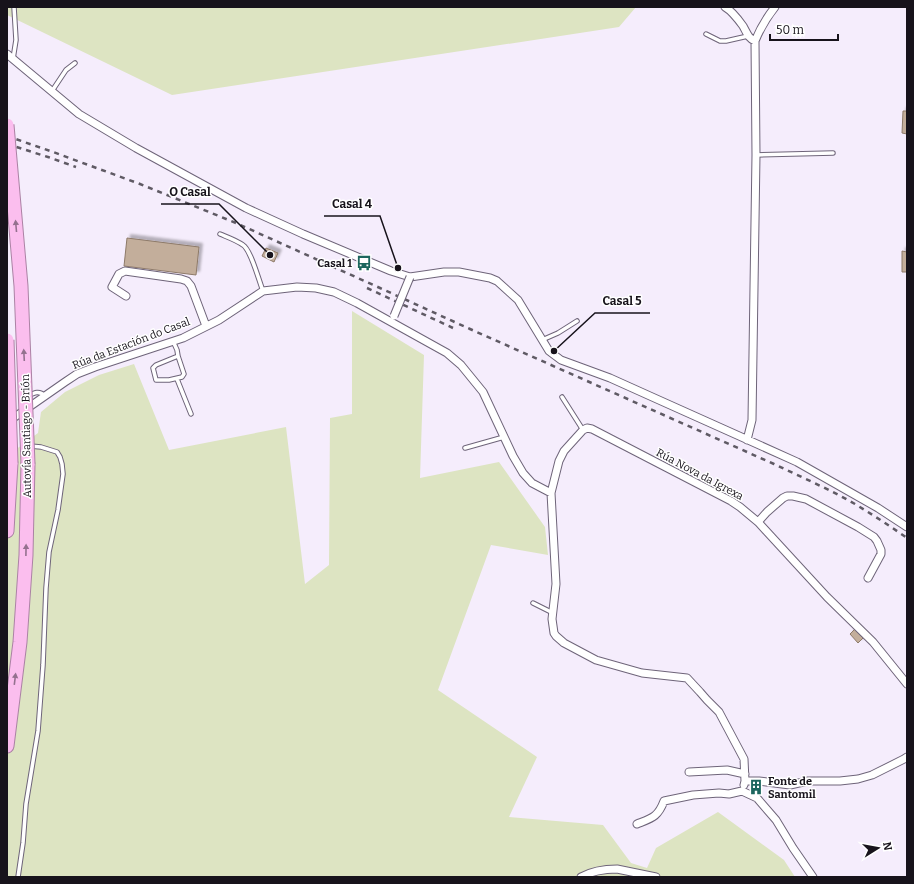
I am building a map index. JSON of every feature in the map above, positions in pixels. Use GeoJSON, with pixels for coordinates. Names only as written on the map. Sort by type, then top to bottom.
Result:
{"type":"FeatureCollection","features":[{"type":"Feature","properties":{"kind":"highway","name":"Autovía Santiago - Brión"},"geometry":{"type":"LineString","coordinates":[[7,125],[21,286],[28,464],[26,555],[20,642],[7,746]]}},
{"type":"Feature","properties":{"kind":"highway","name":"Autovía Santiago - Brión"},"geometry":{"type":"LineString","coordinates":[[7,340],[11,463],[7,531]]}},
{"type":"Feature","properties":{"kind":"street"},"geometry":{"type":"LineString","coordinates":[[725,7],[729,9],[737,18],[748,36],[755,41]]}},
{"type":"Feature","properties":{"kind":"street"},"geometry":{"type":"LineString","coordinates":[[747,440],[752,420],[756,155],[755,41],[758,32],[775,7]]}},
{"type":"Feature","properties":{"kind":"street"},"geometry":{"type":"LineString","coordinates":[[10,57],[54,89],[79,114],[149,155],[246,208],[303,234],[391,271],[410,277],[444,272],[459,272],[490,278],[497,281],[518,300],[548,351],[561,360],[610,378],[797,462],[878,508],[907,528]]}},
{"type":"Feature","properties":{"kind":"street"},"geometry":{"type":"LineString","coordinates":[[126,296],[112,287],[119,274],[125,271],[181,278],[187,281],[191,286],[206,326]]}},
{"type":"Feature","properties":{"kind":"street"},"geometry":{"type":"LineString","coordinates":[[393,319],[410,277]]}},
{"type":"Feature","properties":{"kind":"street","name":"Rúa da Estación do Casal"},"geometry":{"type":"LineString","coordinates":[[7,422],[77,374],[183,338],[219,320],[263,291],[297,287],[316,288],[334,292],[393,319],[447,353],[461,365],[483,392],[523,473],[532,482],[551,493]]}},
{"type":"Feature","properties":{"kind":"street","name":"Rúa Nova da Igrexa"},"geometry":{"type":"LineString","coordinates":[[584,430],[587,428],[592,429],[740,507],[758,522],[827,597],[873,642],[907,684]]}},
{"type":"Feature","properties":{"kind":"street"},"geometry":{"type":"LineString","coordinates":[[584,430],[564,451],[559,460],[551,493],[556,584],[552,613],[553,629],[556,636],[564,643],[596,660],[642,673],[686,678],[719,712],[744,759],[745,777],[742,791]]}},
{"type":"Feature","properties":{"kind":"street"},"geometry":{"type":"LineString","coordinates":[[758,522],[767,512],[787,496],[806,499],[874,537],[881,550],[881,554],[868,578]]}},
{"type":"Feature","properties":{"kind":"street"},"geometry":{"type":"LineString","coordinates":[[689,772],[727,770],[759,781],[790,785],[808,781],[840,781],[858,779],[872,775],[907,757]]}},
{"type":"Feature","properties":{"kind":"street"},"geometry":{"type":"LineString","coordinates":[[637,824],[652,818],[661,810],[664,801],[693,795],[719,793],[729,794],[742,791],[756,798],[776,820],[813,877]]}},
{"type":"Feature","properties":{"kind":"street"},"geometry":{"type":"LineString","coordinates":[[581,877],[598,870],[617,869],[656,877]]}},
{"type":"Feature","properties":{"kind":"lane"},"geometry":{"type":"LineString","coordinates":[[10,57],[16,40],[14,7]]}},
{"type":"Feature","properties":{"kind":"lane"},"geometry":{"type":"LineString","coordinates":[[706,34],[720,41],[748,36]]}},
{"type":"Feature","properties":{"kind":"lane"},"geometry":{"type":"LineString","coordinates":[[54,89],[66,70],[75,63]]}},
{"type":"Feature","properties":{"kind":"lane"},"geometry":{"type":"LineString","coordinates":[[756,155],[833,153]]}},
{"type":"Feature","properties":{"kind":"lane"},"geometry":{"type":"LineString","coordinates":[[220,234],[244,245],[253,261],[263,291]]}},
{"type":"Feature","properties":{"kind":"lane"},"geometry":{"type":"LineString","coordinates":[[542,340],[558,333],[577,321]]}},
{"type":"Feature","properties":{"kind":"lane"},"geometry":{"type":"LineString","coordinates":[[173,341],[177,350],[184,374],[182,377],[177,379],[156,380],[153,368],[156,365],[178,356]]}},
{"type":"Feature","properties":{"kind":"lane"},"geometry":{"type":"LineString","coordinates":[[177,379],[191,414]]}},
{"type":"Feature","properties":{"kind":"lane"},"geometry":{"type":"LineString","coordinates":[[18,400],[38,392],[45,396]]}},
{"type":"Feature","properties":{"kind":"lane"},"geometry":{"type":"LineString","coordinates":[[562,397],[584,430]]}},
{"type":"Feature","properties":{"kind":"lane"},"geometry":{"type":"LineString","coordinates":[[7,406],[13,403]]}},
{"type":"Feature","properties":{"kind":"lane"},"geometry":{"type":"LineString","coordinates":[[465,448],[504,437]]}},
{"type":"Feature","properties":{"kind":"lane"},"geometry":{"type":"LineString","coordinates":[[7,443],[14,444]]}},
{"type":"Feature","properties":{"kind":"lane"},"geometry":{"type":"LineString","coordinates":[[18,877],[23,843],[26,804],[38,731],[49,552],[58,510],[63,474],[62,464],[57,452],[41,447],[21,445]]}},
{"type":"Feature","properties":{"kind":"lane"},"geometry":{"type":"LineString","coordinates":[[533,603],[552,613]]}},
{"type":"Feature","properties":{"kind":"green space"},"geometry":{"type":"Polygon","coordinates":[[[7,7],[636,7],[619,27],[172,95],[7,15],[7,7]]]}},
{"type":"Feature","properties":{"kind":"green space"},"geometry":{"type":"Polygon","coordinates":[[[352,311],[424,355],[420,478],[499,462],[545,527],[548,555],[491,545],[438,690],[537,757],[509,817],[603,825],[631,863],[647,868],[656,848],[718,812],[784,860],[795,877],[7,877],[7,456],[38,433],[41,412],[65,392],[99,375],[134,364],[169,450],[286,427],[305,584],[329,565],[330,418],[352,414],[352,311]]]}},
{"type":"Feature","properties":{"kind":"building"},"geometry":{"type":"Polygon","coordinates":[[[903,111],[907,111],[907,134],[902,133],[903,111]]]}},
{"type":"Feature","properties":{"kind":"building"},"geometry":{"type":"Polygon","coordinates":[[[127,238],[199,247],[196,275],[124,266],[127,238]]]}},
{"type":"Feature","properties":{"kind":"building"},"geometry":{"type":"Polygon","coordinates":[[[266,248],[278,253],[274,262],[262,256],[266,248]]]}},
{"type":"Feature","properties":{"kind":"building"},"geometry":{"type":"Polygon","coordinates":[[[902,251],[907,252],[907,272],[902,272],[902,251]]]}},
{"type":"Feature","properties":{"kind":"building"},"geometry":{"type":"Polygon","coordinates":[[[855,629],[863,638],[858,643],[850,634],[855,629]]]}},
{"type":"Feature","properties":{"kind":"railway"},"geometry":{"type":"LineString","coordinates":[[7,136],[140,184],[236,223],[774,464],[855,504],[907,538]]}},
{"type":"Feature","properties":{"kind":"railway"},"geometry":{"type":"LineString","coordinates":[[7,144],[76,167]]}},
{"type":"Feature","properties":{"kind":"railway"},"geometry":{"type":"LineString","coordinates":[[367,288],[453,328]]}},
{"type":"Feature","properties":{"kind":"place","name":"O Casal"},"geometry":{"type":"Point","coordinates":[270,255]}},
{"type":"Feature","properties":{"kind":"place","name":"Casal 1"},"geometry":{"type":"Point","coordinates":[364,263]}},
{"type":"Feature","properties":{"kind":"place","name":"Casal 4"},"geometry":{"type":"Point","coordinates":[398,268]}},
{"type":"Feature","properties":{"kind":"place","name":"Casal 5"},"geometry":{"type":"Point","coordinates":[554,351]}},
{"type":"Feature","properties":{"kind":"place","name":"Fonte de Santomil"},"geometry":{"type":"Point","coordinates":[756,787]}}]}
